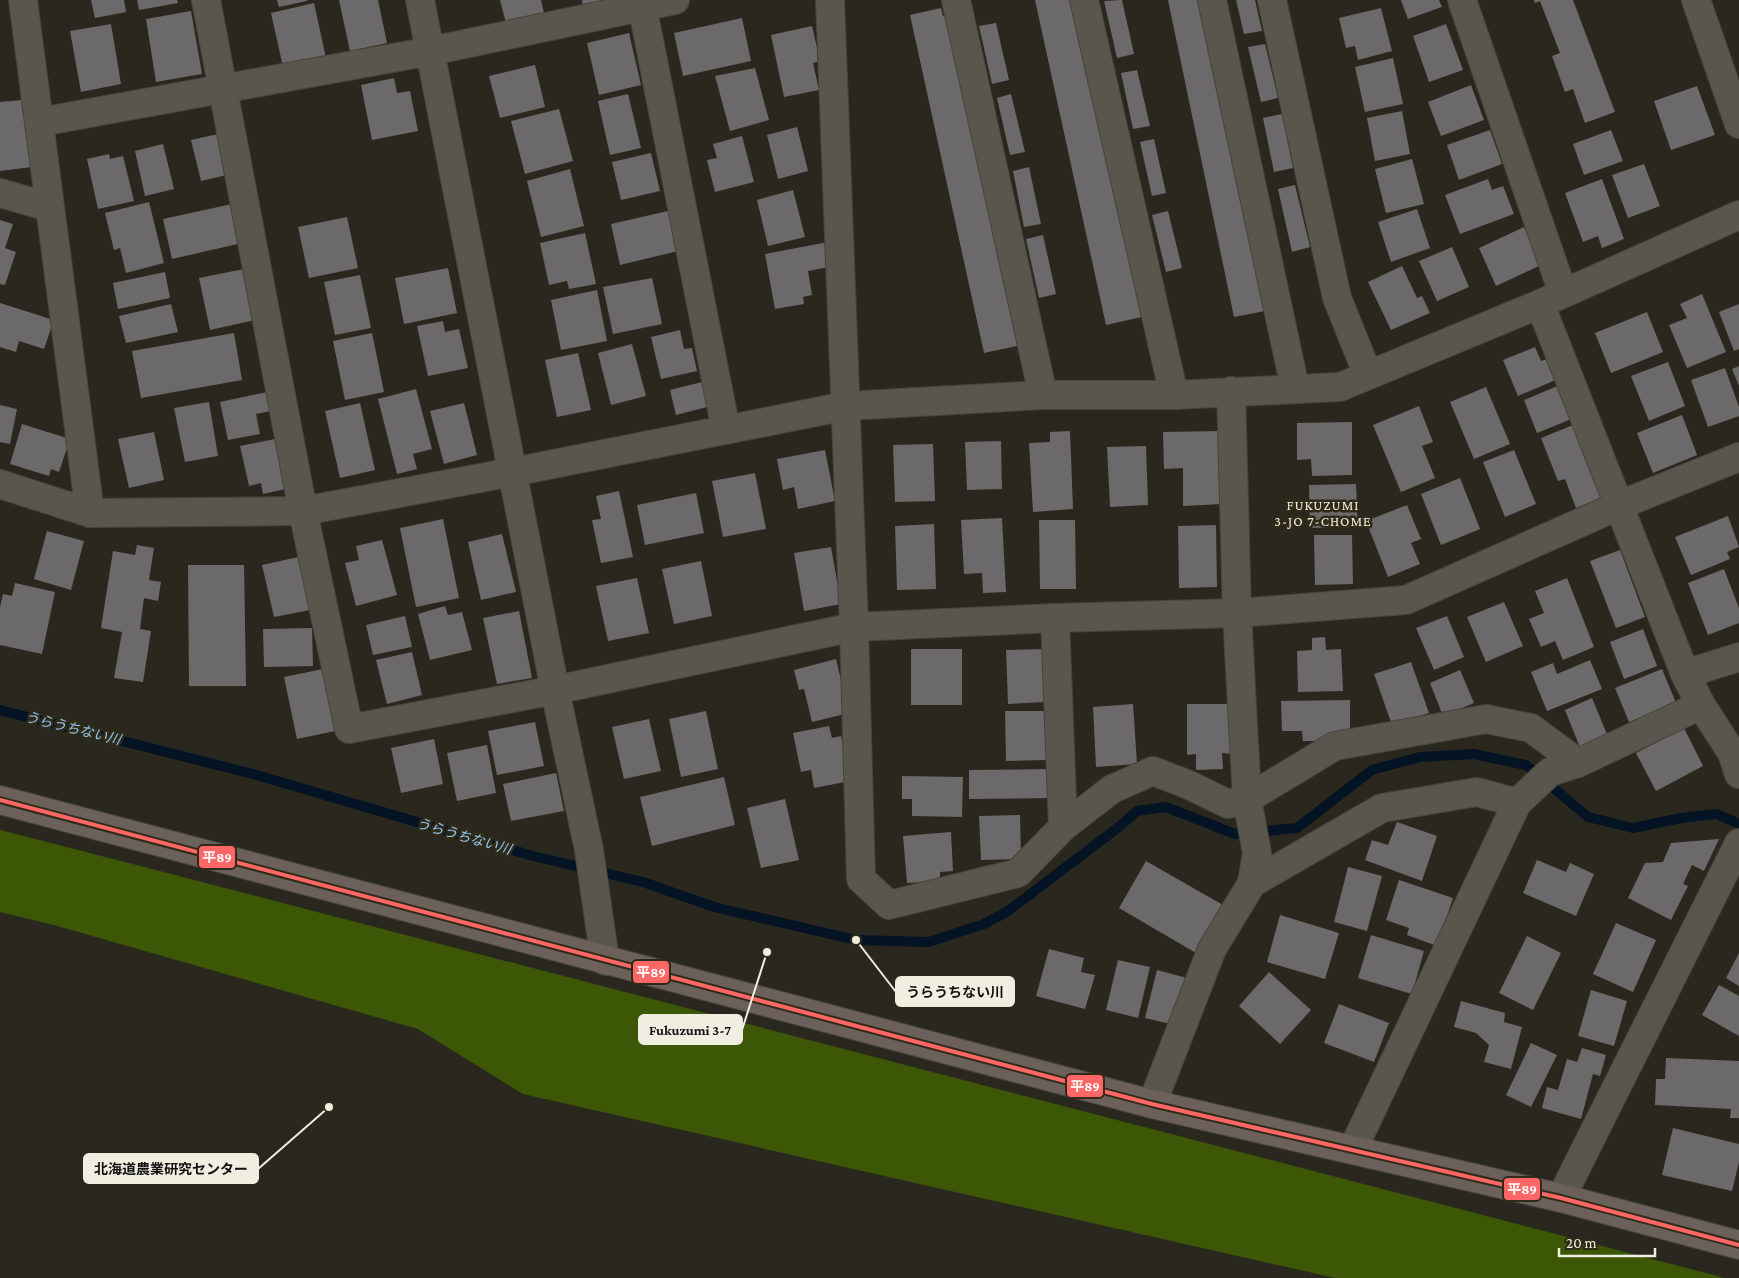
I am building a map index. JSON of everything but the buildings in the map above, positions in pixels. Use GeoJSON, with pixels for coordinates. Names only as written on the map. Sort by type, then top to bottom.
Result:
{"type":"FeatureCollection","features":[{"type":"Feature","properties":{"kind":"main road"},"geometry":{"type":"LineString","coordinates":[[0,800],[1152,1104],[1560,1198],[1739,1245]]}},
{"type":"Feature","properties":{"kind":"street"},"geometry":{"type":"LineString","coordinates":[[23,0],[90,513]]}},
{"type":"Feature","properties":{"kind":"street"},"geometry":{"type":"LineString","coordinates":[[206,0],[303,511],[349,729],[556,690],[854,627],[1055,618],[1236,613],[1406,600],[1620,504],[1739,456]]}},
{"type":"Feature","properties":{"kind":"street"},"geometry":{"type":"LineString","coordinates":[[420,0],[589,850],[605,961]]}},
{"type":"Feature","properties":{"kind":"street"},"geometry":{"type":"LineString","coordinates":[[40,122],[431,51],[642,3],[675,0]]}},
{"type":"Feature","properties":{"kind":"street"},"geometry":{"type":"LineString","coordinates":[[830,0],[854,627],[861,879],[890,905],[1018,873],[1063,827],[1112,789],[1153,771],[1189,785],[1228,804],[1248,805],[1335,746],[1486,718],[1531,728],[1578,763]]}},
{"type":"Feature","properties":{"kind":"street"},"geometry":{"type":"LineString","coordinates":[[956,0],[1043,396]]}},
{"type":"Feature","properties":{"kind":"street"},"geometry":{"type":"LineString","coordinates":[[1084,0],[1174,395]]}},
{"type":"Feature","properties":{"kind":"street"},"geometry":{"type":"LineString","coordinates":[[1212,0],[1295,388]]}},
{"type":"Feature","properties":{"kind":"street"},"geometry":{"type":"LineString","coordinates":[[1272,0],[1337,298],[1368,375]]}},
{"type":"Feature","properties":{"kind":"street"},"geometry":{"type":"LineString","coordinates":[[1462,0],[1551,298],[1620,504],[1685,674],[1701,705],[1732,753],[1739,774]]}},
{"type":"Feature","properties":{"kind":"street"},"geometry":{"type":"LineString","coordinates":[[1696,0],[1739,124]]}},
{"type":"Feature","properties":{"kind":"street"},"geometry":{"type":"LineString","coordinates":[[642,3],[726,430]]}},
{"type":"Feature","properties":{"kind":"street"},"geometry":{"type":"LineString","coordinates":[[0,193],[49,207]]}},
{"type":"Feature","properties":{"kind":"street"},"geometry":{"type":"LineString","coordinates":[[0,484],[90,513],[303,511],[513,472],[846,406],[1043,396],[1174,395],[1340,387],[1551,298],[1739,215]]}},
{"type":"Feature","properties":{"kind":"street"},"geometry":{"type":"LineString","coordinates":[[1152,1104],[1212,949],[1252,883],[1257,853],[1248,805],[1236,613],[1231,391]]}},
{"type":"Feature","properties":{"kind":"street"},"geometry":{"type":"LineString","coordinates":[[1055,618],[1063,827]]}},
{"type":"Feature","properties":{"kind":"street"},"geometry":{"type":"LineString","coordinates":[[1685,674],[1739,657]]}},
{"type":"Feature","properties":{"kind":"street"},"geometry":{"type":"LineString","coordinates":[[1352,1149],[1520,800],[1550,772],[1578,763],[1701,705]]}},
{"type":"Feature","properties":{"kind":"street"},"geometry":{"type":"LineString","coordinates":[[1252,883],[1382,808],[1478,792],[1520,800]]}},
{"type":"Feature","properties":{"kind":"street"},"geometry":{"type":"LineString","coordinates":[[1560,1198],[1739,843]]}},
{"type":"Feature","properties":{"kind":"green space"},"geometry":{"type":"Polygon","coordinates":[[[0,830],[1725,1278],[1335,1278],[523,1094],[418,1029],[54,925],[0,912],[0,830]]]}},
{"type":"Feature","properties":{"kind":"waterway","name":"うらうちない川"},"geometry":{"type":"LineString","coordinates":[[0,710],[253,774],[533,856],[643,882],[714,907],[856,940],[929,942],[984,924],[1008,911],[1137,811],[1166,807],[1235,834],[1297,828],[1372,770],[1420,757],[1474,754],[1526,765],[1588,817],[1633,828],[1681,818],[1717,814],[1739,824]]}},
{"type":"Feature","properties":{"kind":"transit line","name":"平89"},"geometry":{"type":"LineString","coordinates":[[0,800],[1152,1104],[1561,1198],[1739,1245]]}},
{"type":"Feature","properties":{"kind":"place","name":"うらうちない川"},"geometry":{"type":"Point","coordinates":[856,940]}},
{"type":"Feature","properties":{"kind":"place","name":"Fukuzumi 3-7"},"geometry":{"type":"Point","coordinates":[767,952]}},
{"type":"Feature","properties":{"kind":"place","name":"北海道農業研究センター"},"geometry":{"type":"Point","coordinates":[329,1107]}},
{"type":"Feature","properties":{"kind":"district","name":"FUKUZUMI 3-JO 7-CHOME"},"geometry":{"type":"Point","coordinates":[1323,514]}}]}
